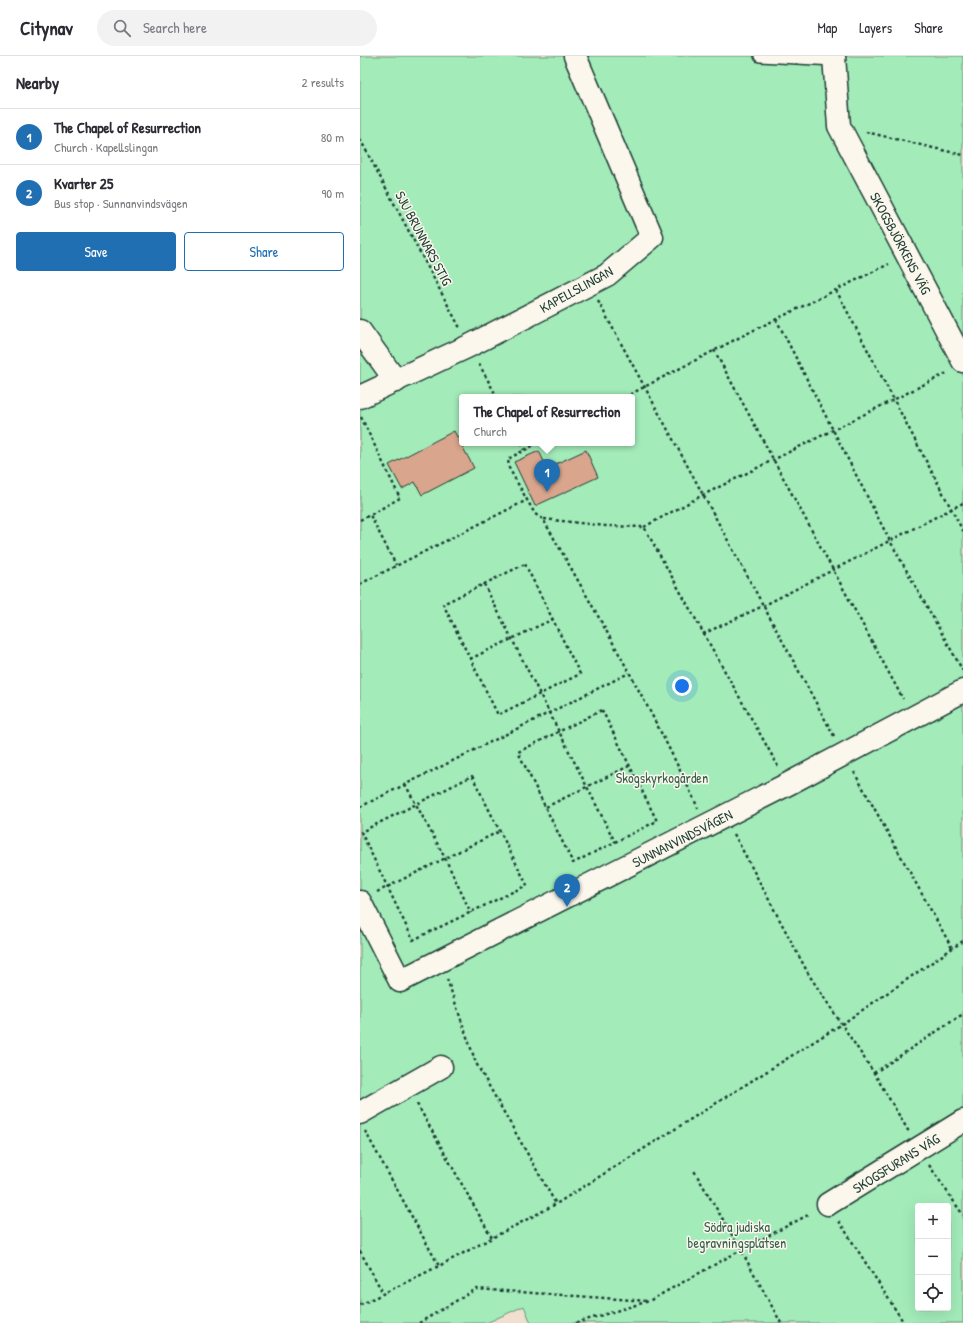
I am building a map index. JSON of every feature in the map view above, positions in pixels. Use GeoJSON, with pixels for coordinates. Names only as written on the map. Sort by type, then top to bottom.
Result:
{"type":"FeatureCollection","features":[{"type":"Feature","properties":{"kind":"street","name":"KAPELLSLINGAN"},"geometry":{"type":"LineString","coordinates":[[360,397],[469,346],[607,275],[652,237],[575,56]]}},
{"type":"Feature","properties":{"kind":"street"},"geometry":{"type":"LineString","coordinates":[[834,58],[839,126]]}},
{"type":"Feature","properties":{"kind":"street","name":"SKOGSBJÖRKENS VÄG"},"geometry":{"type":"LineString","coordinates":[[839,126],[907,255],[956,367]]}},
{"type":"Feature","properties":{"kind":"street"},"geometry":{"type":"LineString","coordinates":[[360,331],[396,381]]}},
{"type":"Feature","properties":{"kind":"street","name":"SUNNANVINDSVÄGEN"},"geometry":{"type":"LineString","coordinates":[[367,898],[400,982],[788,784],[963,691]]}},
{"type":"Feature","properties":{"kind":"street"},"geometry":{"type":"LineString","coordinates":[[362,1120],[408,1086],[441,1067]]}},
{"type":"Feature","properties":{"kind":"street","name":"SKOGSFURANS VÄG"},"geometry":{"type":"LineString","coordinates":[[828,1204],[963,1121]]}},
{"type":"Feature","properties":{"kind":"lane"},"geometry":{"type":"LineString","coordinates":[[760,56],[834,58]]}},
{"type":"Feature","properties":{"kind":"path"},"geometry":{"type":"LineString","coordinates":[[839,126],[963,155]]}},
{"type":"Feature","properties":{"kind":"path","name":"SJU BRUNNARS STIG"},"geometry":{"type":"LineString","coordinates":[[360,139],[495,394]]}},
{"type":"Feature","properties":{"kind":"path"},"geometry":{"type":"LineString","coordinates":[[631,394],[714,350],[907,255]]}},
{"type":"Feature","properties":{"kind":"path"},"geometry":{"type":"LineString","coordinates":[[589,284],[762,606],[952,948]]}},
{"type":"Feature","properties":{"kind":"path"},"geometry":{"type":"LineString","coordinates":[[836,290],[963,531]]}},
{"type":"Feature","properties":{"kind":"path"},"geometry":{"type":"LineString","coordinates":[[776,319],[890,541],[963,672]]}},
{"type":"Feature","properties":{"kind":"path"},"geometry":{"type":"LineString","coordinates":[[714,350],[913,718]]}},
{"type":"Feature","properties":{"kind":"path"},"geometry":{"type":"LineString","coordinates":[[532,446],[508,458],[509,468],[535,514],[543,519],[606,526],[644,527],[703,495],[956,367]]}},
{"type":"Feature","properties":{"kind":"path"},"geometry":{"type":"LineString","coordinates":[[360,415],[400,498],[360,520]]}},
{"type":"Feature","properties":{"kind":"path"},"geometry":{"type":"LineString","coordinates":[[522,446],[524,450]]}},
{"type":"Feature","properties":{"kind":"path"},"geometry":{"type":"LineString","coordinates":[[360,584],[527,500]]}},
{"type":"Feature","properties":{"kind":"path"},"geometry":{"type":"LineString","coordinates":[[703,634],[762,606],[963,503]]}},
{"type":"Feature","properties":{"kind":"path"},"geometry":{"type":"LineString","coordinates":[[370,515],[396,565]]}},
{"type":"Feature","properties":{"kind":"path"},"geometry":{"type":"LineString","coordinates":[[543,519],[629,673],[682,772],[716,821],[809,975],[874,1073],[963,1014]]}},
{"type":"Feature","properties":{"kind":"path"},"geometry":{"type":"LineString","coordinates":[[644,527],[788,784]]}},
{"type":"Feature","properties":{"kind":"path"},"geometry":{"type":"LineString","coordinates":[[525,564],[580,674],[498,715],[443,604],[484,584],[525,564]]}},
{"type":"Feature","properties":{"kind":"path"},"geometry":{"type":"LineString","coordinates":[[484,584],[615,842]]}},
{"type":"Feature","properties":{"kind":"path"},"geometry":{"type":"LineString","coordinates":[[470,659],[553,619]]}},
{"type":"Feature","properties":{"kind":"path"},"geometry":{"type":"LineString","coordinates":[[360,806],[629,673]]}},
{"type":"Feature","properties":{"kind":"path"},"geometry":{"type":"LineString","coordinates":[[602,710],[630,766],[657,821],[573,863],[518,752],[602,710]]}},
{"type":"Feature","properties":{"kind":"path"},"geometry":{"type":"LineString","coordinates":[[546,807],[630,766]]}},
{"type":"Feature","properties":{"kind":"path"},"geometry":{"type":"LineString","coordinates":[[472,776],[500,831],[527,885],[413,940],[361,832],[472,776]]}},
{"type":"Feature","properties":{"kind":"path"},"geometry":{"type":"LineString","coordinates":[[405,784],[445,858],[471,913]]}},
{"type":"Feature","properties":{"kind":"path"},"geometry":{"type":"LineString","coordinates":[[367,898],[388,886],[500,831]]}},
{"type":"Feature","properties":{"kind":"path"},"geometry":{"type":"LineString","coordinates":[[360,1305],[556,1204],[842,1024],[963,941]]}},
{"type":"Feature","properties":{"kind":"path"},"geometry":{"type":"LineString","coordinates":[[441,961],[476,1063],[556,1204]]}},
{"type":"Feature","properties":{"kind":"path"},"geometry":{"type":"LineString","coordinates":[[408,1086],[492,1238]]}},
{"type":"Feature","properties":{"kind":"path"},"geometry":{"type":"LineString","coordinates":[[362,1120],[438,1266]]}},
{"type":"Feature","properties":{"kind":"path"},"geometry":{"type":"LineString","coordinates":[[693,1169],[741,1250],[781,1323]]}},
{"type":"Feature","properties":{"kind":"path"},"geometry":{"type":"LineString","coordinates":[[576,1323],[649,1301],[828,1204],[904,1323]]}},
{"type":"Feature","properties":{"kind":"path"},"geometry":{"type":"LineString","coordinates":[[360,1251],[383,1294]]}},
{"type":"Feature","properties":{"kind":"path"},"geometry":{"type":"LineString","coordinates":[[419,1323],[476,1289],[649,1301]]}},
{"type":"Feature","properties":{"kind":"green space","name":"Skogskyrkogården"},"geometry":{"type":"Polygon","coordinates":[[[360,56],[963,56],[963,1323],[531,1323],[524,1306],[486,1323],[360,1323],[360,56]]]}},
{"type":"Feature","properties":{"kind":"building"},"geometry":{"type":"Polygon","coordinates":[[[454,431],[459,440],[459,446],[462,446],[474,468],[422,495],[415,482],[402,489],[389,465],[454,431]]]}},
{"type":"Feature","properties":{"kind":"building"},"geometry":{"type":"Polygon","coordinates":[[[586,450],[598,477],[535,506],[514,462],[539,451],[547,468],[586,450]]]}},
{"type":"Feature","properties":{"kind":"place","name":"The Chapel of Resurrection"},"geometry":{"type":"Point","coordinates":[547,492]}},
{"type":"Feature","properties":{"kind":"place","name":"Kvarter 25"},"geometry":{"type":"Point","coordinates":[567,907]}},
{"type":"Feature","properties":{"kind":"park label","name":"Södra judiska begravningsplatsen"},"geometry":{"type":"Point","coordinates":[737,1234]}}]}
